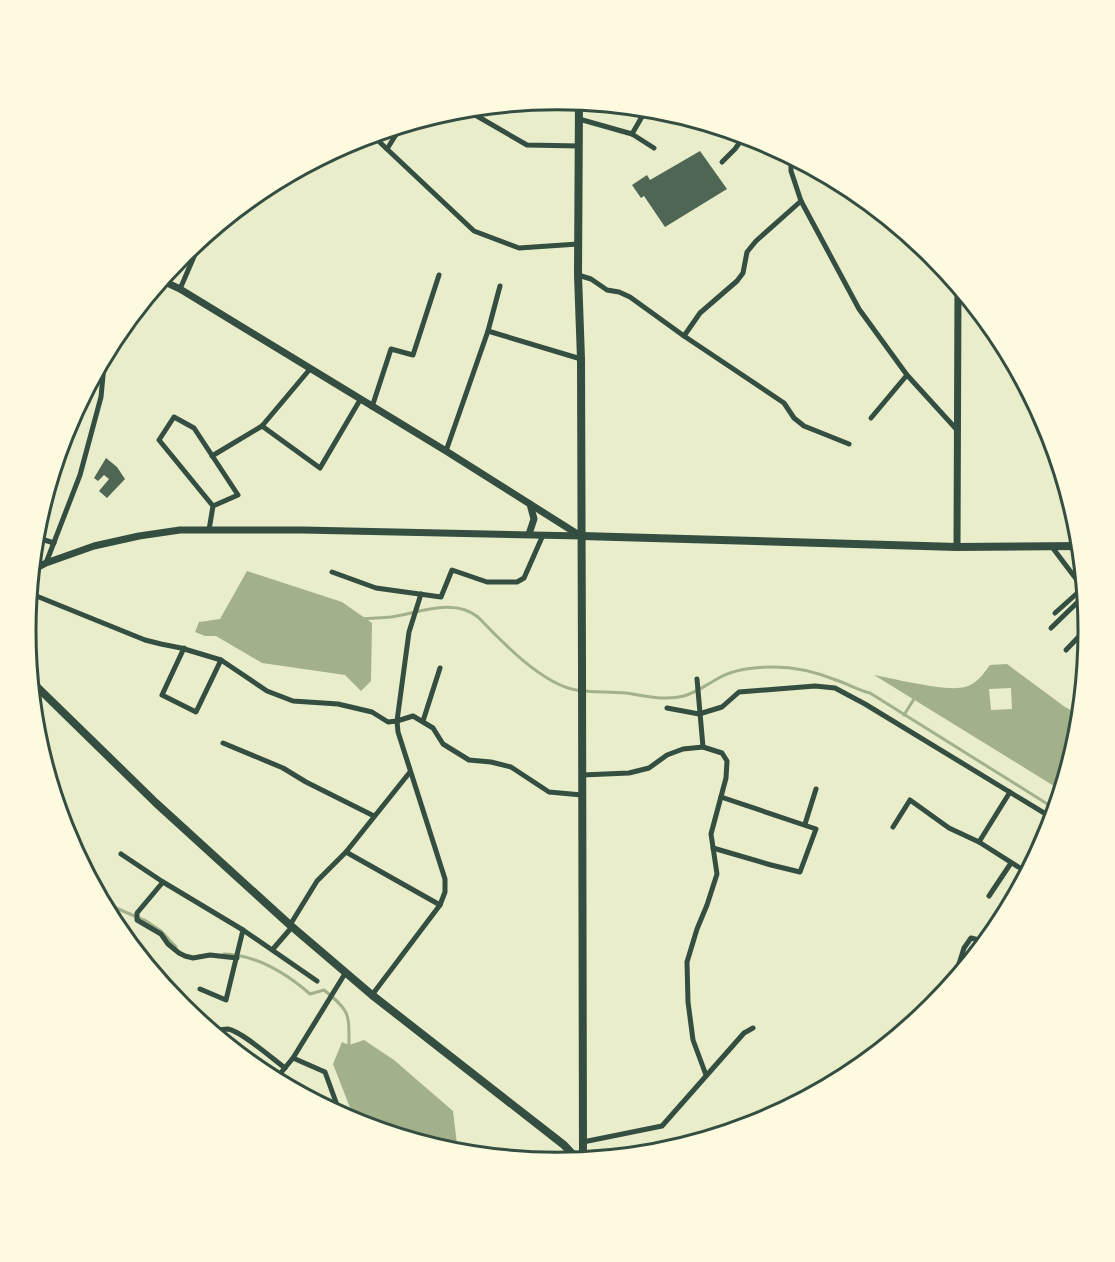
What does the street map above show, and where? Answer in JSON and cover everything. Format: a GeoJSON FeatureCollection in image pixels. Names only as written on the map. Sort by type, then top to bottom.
{"type":"FeatureCollection","features":[{"type":"Feature","properties":{"kind":"highway"},"geometry":{"type":"LineString","coordinates":[[579,111],[582,1151]]}},
{"type":"Feature","properties":{"kind":"main road"},"geometry":{"type":"LineString","coordinates":[[582,536],[957,547],[1072,546]]}},
{"type":"Feature","properties":{"kind":"main road"},"geometry":{"type":"LineString","coordinates":[[39,689],[156,803],[291,926],[372,995],[571,1152]]}},
{"type":"Feature","properties":{"kind":"street"},"geometry":{"type":"LineString","coordinates":[[477,116],[527,145],[579,146]]}},
{"type":"Feature","properties":{"kind":"street"},"geometry":{"type":"LineString","coordinates":[[632,134],[642,117]]}},
{"type":"Feature","properties":{"kind":"street"},"geometry":{"type":"LineString","coordinates":[[579,119],[632,134],[654,148]]}},
{"type":"Feature","properties":{"kind":"street"},"geometry":{"type":"LineString","coordinates":[[387,149],[396,135]]}},
{"type":"Feature","properties":{"kind":"street"},"geometry":{"type":"LineString","coordinates":[[379,141],[474,231],[519,248],[578,244]]}},
{"type":"Feature","properties":{"kind":"street"},"geometry":{"type":"LineString","coordinates":[[722,162],[740,142]]}},
{"type":"Feature","properties":{"kind":"street"},"geometry":{"type":"LineString","coordinates":[[791,165],[801,201],[858,309],[907,375],[958,431]]}},
{"type":"Feature","properties":{"kind":"street"},"geometry":{"type":"LineString","coordinates":[[684,336],[700,313],[743,273],[747,252],[756,241],[801,201]]}},
{"type":"Feature","properties":{"kind":"street"},"geometry":{"type":"LineString","coordinates":[[180,289],[193,258]]}},
{"type":"Feature","properties":{"kind":"street"},"geometry":{"type":"LineString","coordinates":[[372,407],[391,349],[413,355],[439,275]]}},
{"type":"Feature","properties":{"kind":"street"},"geometry":{"type":"LineString","coordinates":[[578,275],[591,279],[607,290],[619,291],[630,297],[784,403],[794,418],[804,426],[849,444]]}},
{"type":"Feature","properties":{"kind":"street"},"geometry":{"type":"LineString","coordinates":[[168,283],[582,536]]}},
{"type":"Feature","properties":{"kind":"street"},"geometry":{"type":"LineString","coordinates":[[446,451],[488,331],[500,286]]}},
{"type":"Feature","properties":{"kind":"street"},"geometry":{"type":"LineString","coordinates":[[957,547],[958,297]]}},
{"type":"Feature","properties":{"kind":"street"},"geometry":{"type":"LineString","coordinates":[[488,331],[580,359]]}},
{"type":"Feature","properties":{"kind":"street"},"geometry":{"type":"LineString","coordinates":[[212,456],[262,426],[310,369]]}},
{"type":"Feature","properties":{"kind":"street"},"geometry":{"type":"LineString","coordinates":[[871,418],[907,375]]}},
{"type":"Feature","properties":{"kind":"street"},"geometry":{"type":"LineString","coordinates":[[46,563],[80,475],[101,398],[103,376]]}},
{"type":"Feature","properties":{"kind":"street"},"geometry":{"type":"LineString","coordinates":[[262,426],[320,468],[360,400]]}},
{"type":"Feature","properties":{"kind":"street"},"geometry":{"type":"LineString","coordinates":[[174,417],[194,428],[238,495],[213,506],[159,440],[174,417]]}},
{"type":"Feature","properties":{"kind":"street"},"geometry":{"type":"LineString","coordinates":[[529,534],[534,519],[530,504]]}},
{"type":"Feature","properties":{"kind":"street"},"geometry":{"type":"LineString","coordinates":[[208,530],[213,506]]}},
{"type":"Feature","properties":{"kind":"street"},"geometry":{"type":"LineString","coordinates":[[40,567],[94,546],[180,530],[582,536]]}},
{"type":"Feature","properties":{"kind":"street"},"geometry":{"type":"LineString","coordinates":[[332,572],[376,588],[441,597],[452,570],[487,582],[517,582],[524,578],[543,535]]}},
{"type":"Feature","properties":{"kind":"street"},"geometry":{"type":"LineString","coordinates":[[44,540],[54,543]]}},
{"type":"Feature","properties":{"kind":"street"},"geometry":{"type":"LineString","coordinates":[[1052,547],[1076,580]]}},
{"type":"Feature","properties":{"kind":"street"},"geometry":{"type":"LineString","coordinates":[[372,995],[440,905],[445,892],[445,879],[410,772],[397,722],[409,632],[421,594]]}},
{"type":"Feature","properties":{"kind":"street"},"geometry":{"type":"LineString","coordinates":[[37,596],[146,640],[184,648],[221,660],[267,691],[293,701],[338,704],[372,712],[388,722],[397,722],[413,716],[433,728],[443,744],[470,760],[511,767],[549,792],[582,795]]}},
{"type":"Feature","properties":{"kind":"street"},"geometry":{"type":"LineString","coordinates":[[1055,613],[1078,596]]}},
{"type":"Feature","properties":{"kind":"street"},"geometry":{"type":"LineString","coordinates":[[1051,628],[1078,599]]}},
{"type":"Feature","properties":{"kind":"street"},"geometry":{"type":"LineString","coordinates":[[1066,650],[1079,637]]}},
{"type":"Feature","properties":{"kind":"street"},"geometry":{"type":"LineString","coordinates":[[184,648],[162,695],[196,712],[221,660]]}},
{"type":"Feature","properties":{"kind":"street"},"geometry":{"type":"LineString","coordinates":[[423,721],[440,668]]}},
{"type":"Feature","properties":{"kind":"street"},"geometry":{"type":"LineString","coordinates":[[697,679],[703,747]]}},
{"type":"Feature","properties":{"kind":"street"},"geometry":{"type":"LineString","coordinates":[[667,708],[699,714],[722,707],[739,692],[815,686],[835,688],[1045,814]]}},
{"type":"Feature","properties":{"kind":"street"},"geometry":{"type":"LineString","coordinates":[[223,744],[283,768],[374,816]]}},
{"type":"Feature","properties":{"kind":"street"},"geometry":{"type":"LineString","coordinates":[[582,775],[629,773],[649,768],[667,755],[683,749],[703,747],[722,753],[727,761],[726,778],[711,834],[717,874],[687,962],[688,1002],[693,1040],[706,1076]]}},
{"type":"Feature","properties":{"kind":"street"},"geometry":{"type":"LineString","coordinates":[[273,950],[291,926],[317,881],[346,852],[410,772]]}},
{"type":"Feature","properties":{"kind":"street"},"geometry":{"type":"LineString","coordinates":[[805,824],[816,789]]}},
{"type":"Feature","properties":{"kind":"street"},"geometry":{"type":"LineString","coordinates":[[979,843],[1010,792]]}},
{"type":"Feature","properties":{"kind":"street"},"geometry":{"type":"LineString","coordinates":[[713,848],[771,866],[800,872],[816,829],[721,797]]}},
{"type":"Feature","properties":{"kind":"street"},"geometry":{"type":"LineString","coordinates":[[893,827],[910,800],[949,828],[1021,869]]}},
{"type":"Feature","properties":{"kind":"street"},"geometry":{"type":"LineString","coordinates":[[346,852],[440,905]]}},
{"type":"Feature","properties":{"kind":"street"},"geometry":{"type":"LineString","coordinates":[[121,854],[243,930],[317,981]]}},
{"type":"Feature","properties":{"kind":"street"},"geometry":{"type":"LineString","coordinates":[[989,896],[1011,863]]}},
{"type":"Feature","properties":{"kind":"street"},"geometry":{"type":"LineString","coordinates":[[163,882],[137,913],[137,920],[161,934],[179,954],[194,958],[210,955],[237,958]]}},
{"type":"Feature","properties":{"kind":"street"},"geometry":{"type":"LineString","coordinates":[[200,989],[226,1000],[243,930]]}},
{"type":"Feature","properties":{"kind":"street"},"geometry":{"type":"LineString","coordinates":[[959,963],[964,948],[971,938],[977,940]]}},
{"type":"Feature","properties":{"kind":"street"},"geometry":{"type":"LineString","coordinates":[[281,1073],[293,1058],[346,972]]}},
{"type":"Feature","properties":{"kind":"street"},"geometry":{"type":"LineString","coordinates":[[583,1142],[662,1126],[744,1032],[753,1028]]}},
{"type":"Feature","properties":{"kind":"street"},"geometry":{"type":"LineString","coordinates":[[222,1030],[228,1029],[240,1034],[285,1068]]}},
{"type":"Feature","properties":{"kind":"street"},"geometry":{"type":"LineString","coordinates":[[293,1058],[325,1072],[336,1103]]}},
{"type":"Feature","properties":{"kind":"shaded area"},"geometry":{"type":"Polygon","coordinates":[[[247,571],[342,602],[372,623],[371,681],[361,691],[345,675],[262,663],[216,636],[205,636],[195,632],[199,622],[220,619],[247,571]]]}},
{"type":"Feature","properties":{"kind":"shaded area"},"geometry":{"type":"Polygon","coordinates":[[[1007,664],[1073,711],[1055,787],[874,675],[946,688],[965,687],[973,684],[990,665],[1007,664]],[[1011,688],[989,689],[991,710],[1012,709],[1011,688]]]}},
{"type":"Feature","properties":{"kind":"shaded area"},"geometry":{"type":"Polygon","coordinates":[[[364,1040],[394,1060],[453,1111],[457,1142],[390,1125],[351,1110],[333,1064],[342,1042],[349,1045],[364,1040]]]}},
{"type":"Feature","properties":{"kind":"building"},"geometry":{"type":"Polygon","coordinates":[[[700,151],[727,189],[665,227],[644,196],[641,198],[632,185],[647,175],[650,180],[700,151]]]}},
{"type":"Feature","properties":{"kind":"building"},"geometry":{"type":"Polygon","coordinates":[[[106,458],[117,467],[125,479],[107,498],[99,491],[109,479],[104,475],[98,481],[94,478],[106,458]]]}},
{"type":"Feature","properties":{"kind":"waterway"},"geometry":{"type":"LineString","coordinates":[[362,619],[391,617],[447,607],[468,611],[478,617],[536,671],[563,686],[582,691],[620,692],[670,698],[689,694],[723,676],[745,669],[782,667],[813,672],[870,693],[1049,805]]}},
{"type":"Feature","properties":{"kind":"waterway"},"geometry":{"type":"LineString","coordinates":[[904,715],[914,699]]}},
{"type":"Feature","properties":{"kind":"waterway"},"geometry":{"type":"LineString","coordinates":[[116,908],[146,921],[161,931],[176,947]]}},
{"type":"Feature","properties":{"kind":"waterway"},"geometry":{"type":"LineString","coordinates":[[224,954],[248,958],[270,967],[291,979],[310,994],[324,990],[339,1003],[346,1013],[349,1045]]}}]}
